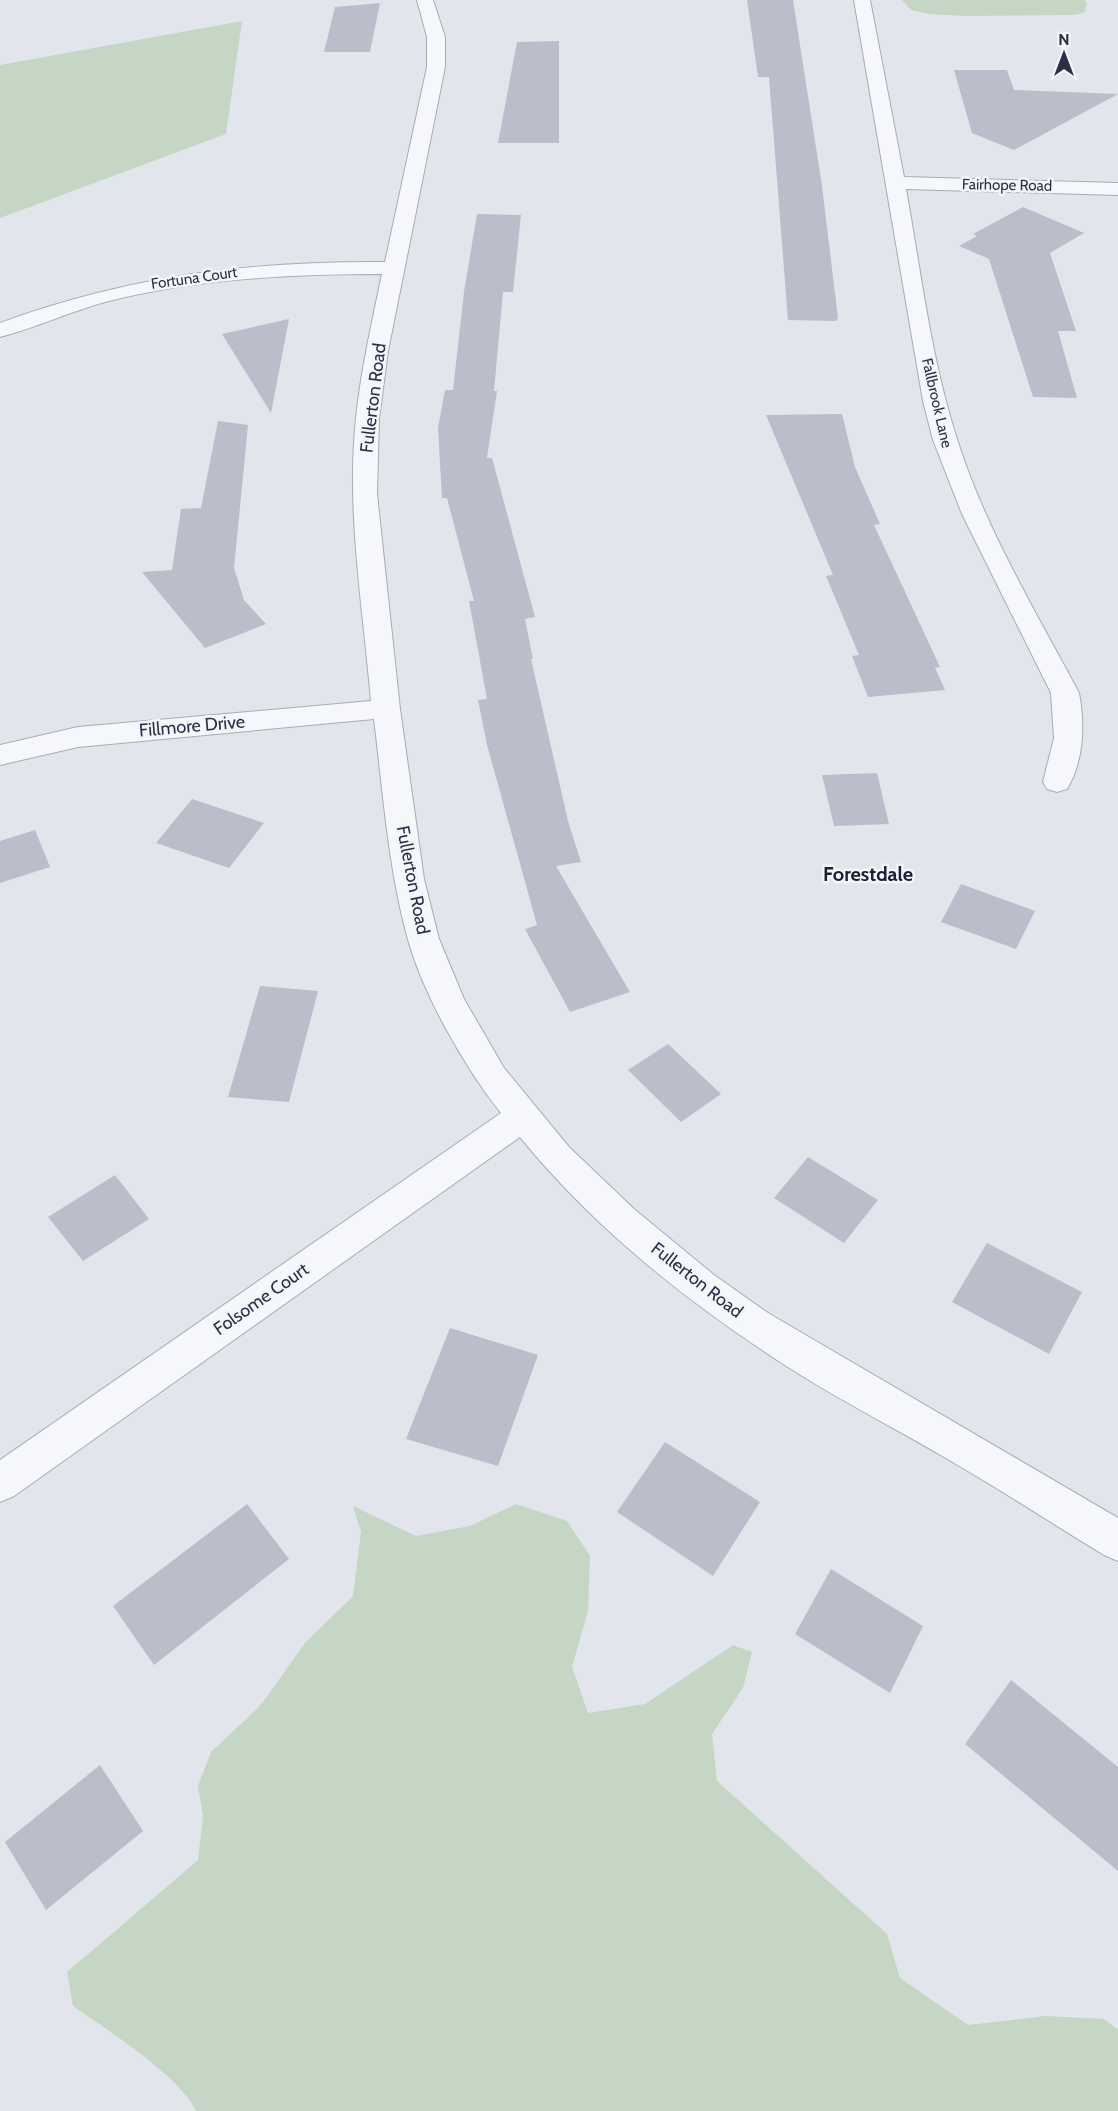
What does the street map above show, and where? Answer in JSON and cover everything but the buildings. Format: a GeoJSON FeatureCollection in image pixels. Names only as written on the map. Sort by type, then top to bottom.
{"type":"FeatureCollection","features":[{"type":"Feature","properties":{"kind":"street","name":"Fullerton Road"},"geometry":{"type":"LineString","coordinates":[[425,0],[436,38],[436,67],[377,351],[367,419],[365,494],[386,709],[409,879],[423,939],[449,1002],[492,1078],[557,1158],[621,1220],[701,1286],[815,1364],[984,1459],[1118,1541]]}},
{"type":"Feature","properties":{"kind":"street","name":"Fallbrook Lane"},"geometry":{"type":"LineString","coordinates":[[861,0],[934,401],[944,441],[967,504],[1065,693],[1071,716],[1069,740],[1058,782]]}},
{"type":"Feature","properties":{"kind":"street","name":"Fairhope Road"},"geometry":{"type":"LineString","coordinates":[[895,183],[1118,189]]}},
{"type":"Feature","properties":{"kind":"street","name":"Fortuna Court"},"geometry":{"type":"LineString","coordinates":[[0,330],[105,294],[191,277],[280,268],[395,268]]}},
{"type":"Feature","properties":{"kind":"street","name":"Fillmore Drive"},"geometry":{"type":"LineString","coordinates":[[0,755],[78,737],[386,709]]}},
{"type":"Feature","properties":{"kind":"street","name":"Folsome Court"},"geometry":{"type":"LineString","coordinates":[[0,1483],[522,1116]]}},
{"type":"Feature","properties":{"kind":"green space"},"geometry":{"type":"Polygon","coordinates":[[[902,0],[1084,0],[1087,3],[1085,12],[1075,15],[963,16],[929,14],[911,10],[902,0]]]}},
{"type":"Feature","properties":{"kind":"green space"},"geometry":{"type":"Polygon","coordinates":[[[242,21],[226,134],[0,218],[0,65],[242,21]]]}},
{"type":"Feature","properties":{"kind":"green space"},"geometry":{"type":"Polygon","coordinates":[[[516,1504],[567,1521],[590,1556],[588,1611],[572,1667],[588,1713],[645,1704],[733,1645],[752,1652],[743,1688],[712,1734],[717,1781],[887,1934],[900,1978],[968,2025],[1045,2016],[1104,2019],[1118,2030],[1118,2111],[196,2111],[174,2082],[158,2068],[73,2006],[67,1972],[198,1860],[203,1816],[198,1786],[211,1752],[260,1706],[305,1643],[353,1596],[361,1532],[353,1506],[416,1536],[470,1526],[516,1504]]]}},
{"type":"Feature","properties":{"kind":"district","name":"Forestdale"},"geometry":{"type":"Point","coordinates":[868,874]}}]}
